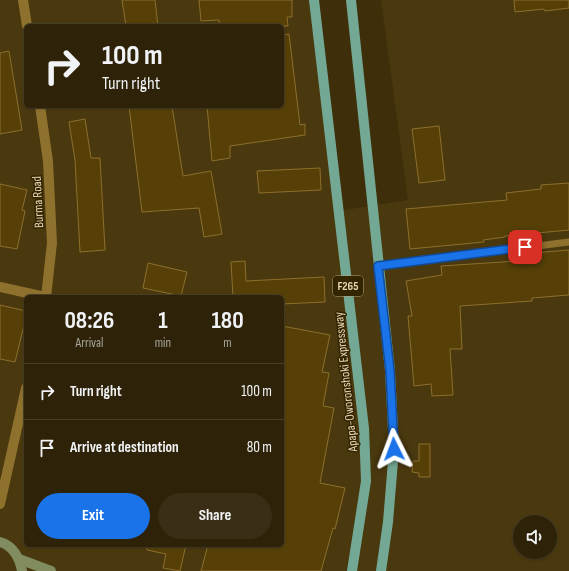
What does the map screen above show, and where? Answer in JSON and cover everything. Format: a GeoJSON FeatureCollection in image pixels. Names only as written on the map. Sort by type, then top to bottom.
{"type":"FeatureCollection","features":[{"type":"Feature","properties":{"kind":"main road","name":"Apapa-Oworonshoki Expressway"},"geometry":{"type":"LineString","coordinates":[[314,0],[364,428],[366,481],[352,571]]}},
{"type":"Feature","properties":{"kind":"main road","name":"F265"},"geometry":{"type":"LineString","coordinates":[[351,0],[390,371],[394,449],[388,522],[381,571]]}},
{"type":"Feature","properties":{"kind":"main road"},"geometry":{"type":"LineString","coordinates":[[0,542],[13,550],[19,559],[22,571]]}},
{"type":"Feature","properties":{"kind":"main road"},"geometry":{"type":"LineString","coordinates":[[19,559],[51,571]]}},
{"type":"Feature","properties":{"kind":"street"},"geometry":{"type":"LineString","coordinates":[[23,0],[27,24]]}},
{"type":"Feature","properties":{"kind":"street","name":"Burma Road"},"geometry":{"type":"LineString","coordinates":[[40,108],[48,161],[52,243],[46,295]]}},
{"type":"Feature","properties":{"kind":"street"},"geometry":{"type":"LineString","coordinates":[[0,287],[37,295]]}},
{"type":"Feature","properties":{"kind":"street"},"geometry":{"type":"LineString","coordinates":[[0,504],[24,397]]}},
{"type":"Feature","properties":{"kind":"lane"},"geometry":{"type":"LineString","coordinates":[[378,266],[569,242]]}},
{"type":"Feature","properties":{"kind":"shaded area"},"geometry":{"type":"Polygon","coordinates":[[[0,0],[313,0],[338,211],[408,200],[381,0],[569,0],[569,571],[0,571],[0,0]]]}},
{"type":"Feature","properties":{"kind":"building"},"geometry":{"type":"Polygon","coordinates":[[[122,0],[155,0],[158,24],[126,24],[122,0]]]}},
{"type":"Feature","properties":{"kind":"building"},"geometry":{"type":"Polygon","coordinates":[[[199,0],[292,0],[292,17],[287,17],[288,26],[284,26],[284,24],[219,24],[219,20],[201,21],[199,0]]]}},
{"type":"Feature","properties":{"kind":"building"},"geometry":{"type":"Polygon","coordinates":[[[514,0],[569,0],[569,8],[545,11],[544,9],[515,12],[514,0]]]}},
{"type":"Feature","properties":{"kind":"building"},"geometry":{"type":"Polygon","coordinates":[[[289,34],[300,125],[305,124],[305,135],[230,146],[230,158],[212,161],[207,108],[284,108],[284,35],[289,34]]]}},
{"type":"Feature","properties":{"kind":"building"},"geometry":{"type":"Polygon","coordinates":[[[9,51],[22,130],[0,134],[0,53],[9,51]]]}},
{"type":"Feature","properties":{"kind":"building"},"geometry":{"type":"Polygon","coordinates":[[[129,108],[172,108],[183,176],[211,171],[222,234],[204,237],[199,208],[142,212],[129,108]]]}},
{"type":"Feature","properties":{"kind":"building"},"geometry":{"type":"Polygon","coordinates":[[[85,119],[91,158],[100,158],[105,250],[80,252],[75,160],[69,122],[85,119]]]}},
{"type":"Feature","properties":{"kind":"building"},"geometry":{"type":"Polygon","coordinates":[[[439,126],[445,180],[419,183],[412,129],[439,126]]]}},
{"type":"Feature","properties":{"kind":"building"},"geometry":{"type":"Polygon","coordinates":[[[320,168],[321,190],[259,193],[257,171],[320,168]]]}},
{"type":"Feature","properties":{"kind":"building"},"geometry":{"type":"Polygon","coordinates":[[[569,183],[569,230],[505,236],[483,240],[484,242],[410,249],[406,209],[507,200],[506,193],[541,189],[541,185],[569,183]]]}},
{"type":"Feature","properties":{"kind":"building"},"geometry":{"type":"Polygon","coordinates":[[[0,184],[27,190],[22,210],[25,211],[17,249],[0,246],[0,184]]]}},
{"type":"Feature","properties":{"kind":"building"},"geometry":{"type":"Polygon","coordinates":[[[569,250],[569,295],[532,298],[532,301],[460,306],[462,349],[450,349],[453,395],[432,396],[431,384],[414,386],[408,316],[412,316],[406,281],[442,275],[441,266],[533,260],[532,253],[569,250]]]}},
{"type":"Feature","properties":{"kind":"building"},"geometry":{"type":"Polygon","coordinates":[[[245,261],[246,281],[324,277],[325,302],[284,304],[284,295],[233,295],[231,262],[245,261]]]}},
{"type":"Feature","properties":{"kind":"building"},"geometry":{"type":"Polygon","coordinates":[[[148,263],[187,272],[181,295],[143,288],[148,263]]]}},
{"type":"Feature","properties":{"kind":"building"},"geometry":{"type":"Polygon","coordinates":[[[0,305],[24,311],[24,325],[15,362],[0,359],[0,305]]]}},
{"type":"Feature","properties":{"kind":"building"},"geometry":{"type":"Polygon","coordinates":[[[284,326],[330,335],[322,372],[329,373],[323,406],[334,408],[320,483],[345,488],[335,529],[333,528],[321,571],[201,571],[207,547],[284,547],[284,326]]]}},
{"type":"Feature","properties":{"kind":"building"},"geometry":{"type":"Polygon","coordinates":[[[419,444],[430,444],[430,477],[419,477],[419,473],[412,472],[413,461],[419,461],[419,444]]]}},
{"type":"Feature","properties":{"kind":"building"},"geometry":{"type":"Polygon","coordinates":[[[147,547],[186,547],[180,571],[163,568],[166,554],[147,550],[147,547]]]}},
{"type":"Feature","properties":{"kind":"route"},"geometry":{"type":"LineString","coordinates":[[394,449],[390,371],[378,266],[525,247]]}}]}
